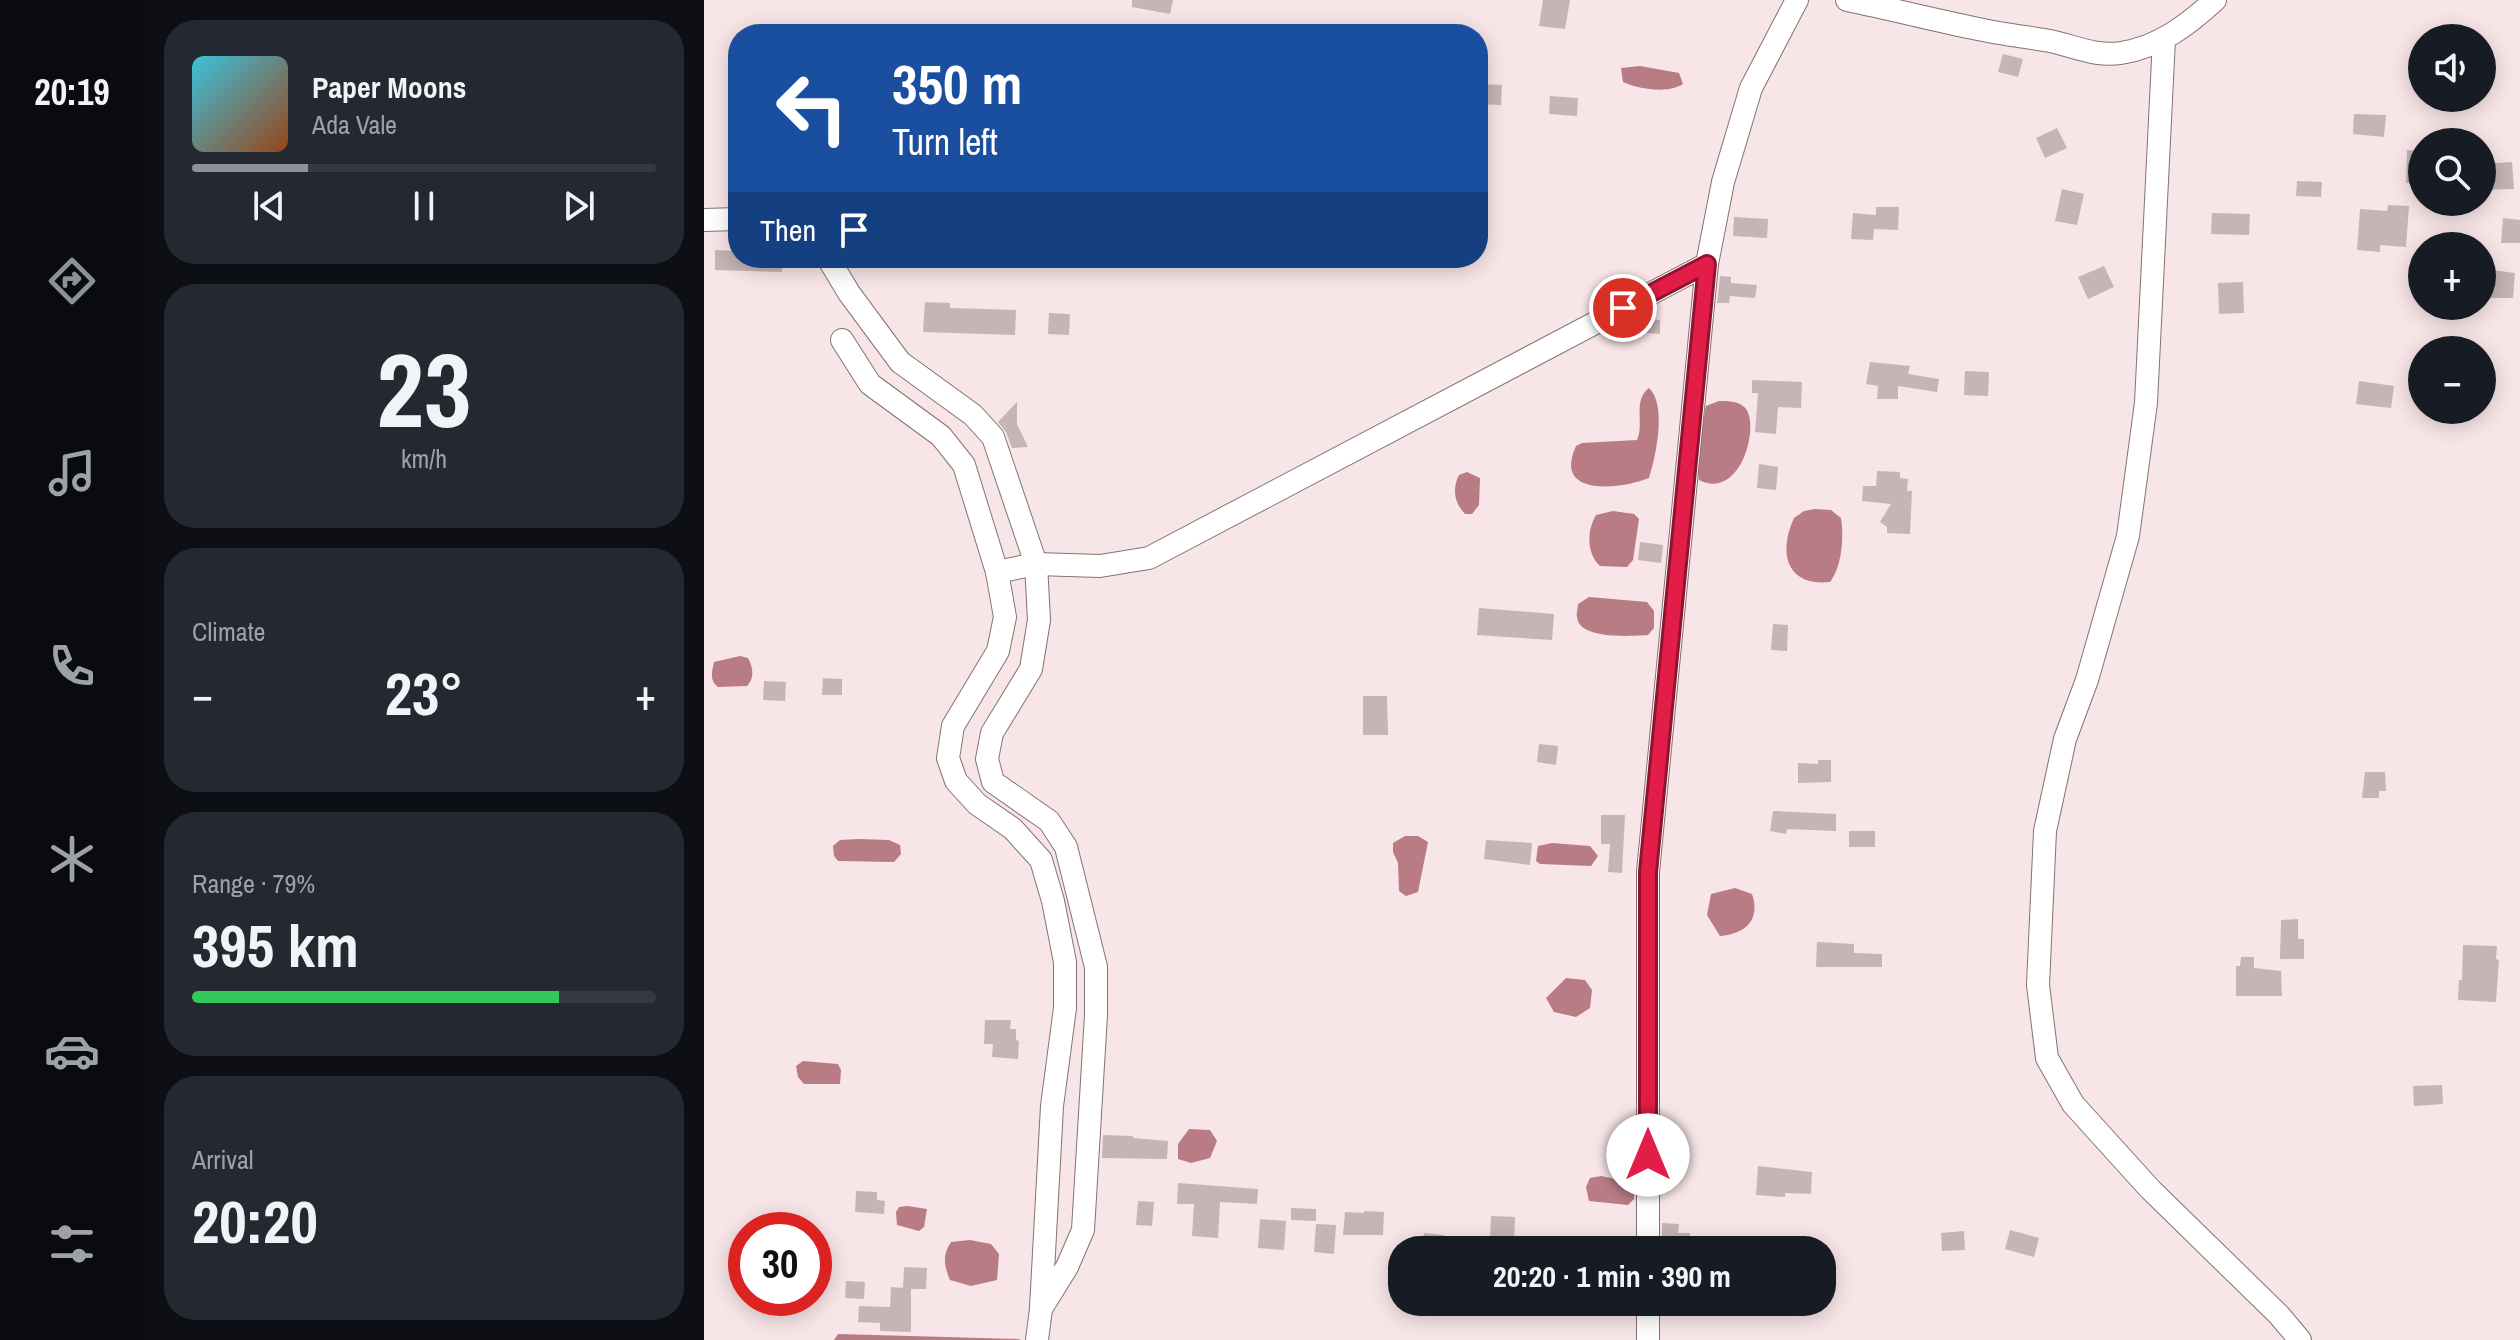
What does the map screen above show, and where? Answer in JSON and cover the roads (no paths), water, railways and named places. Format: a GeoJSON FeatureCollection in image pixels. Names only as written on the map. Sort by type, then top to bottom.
{"type":"FeatureCollection","features":[{"type":"Feature","properties":{"kind":"street"},"geometry":{"type":"LineString","coordinates":[[1648,1236],[1648,872],[1707,264],[1723,182],[1751,88],[1797,0]]}},
{"type":"Feature","properties":{"kind":"street"},"geometry":{"type":"LineString","coordinates":[[1847,0],[2092,53],[2117,54],[2141,49],[2164,39],[2215,0]]}},
{"type":"Feature","properties":{"kind":"street"},"geometry":{"type":"LineString","coordinates":[[2164,39],[2146,403],[2128,536],[2087,680],[2065,739],[2045,831],[2038,985],[2047,1058],[2073,1104],[2150,1189],[2279,1315],[2300,1340]]}},
{"type":"Feature","properties":{"kind":"street"},"geometry":{"type":"LineString","coordinates":[[704,220],[728,219]]}},
{"type":"Feature","properties":{"kind":"street"},"geometry":{"type":"LineString","coordinates":[[997,572],[1036,564],[1100,566],[1149,558],[1707,264]]}},
{"type":"Feature","properties":{"kind":"street"},"geometry":{"type":"LineString","coordinates":[[834,268],[900,362],[973,415],[993,437],[1036,564],[1039,620],[1031,669],[992,733],[987,759],[993,782],[1049,821],[1066,847],[1096,967],[1083,1230],[1067,1267],[1041,1309]]}},
{"type":"Feature","properties":{"kind":"street"},"geometry":{"type":"LineString","coordinates":[[842,340],[870,384],[941,436],[964,465],[997,572],[1005,617],[998,651],[953,726],[948,758],[956,781],[977,804],[1013,829],[1041,860],[1065,962],[1065,1008],[1052,1106],[1037,1340]]}},
{"type":"Feature","properties":{"kind":"street"},"geometry":{"type":"LineString","coordinates":[[1648,1316],[1648,1340]]}}]}
